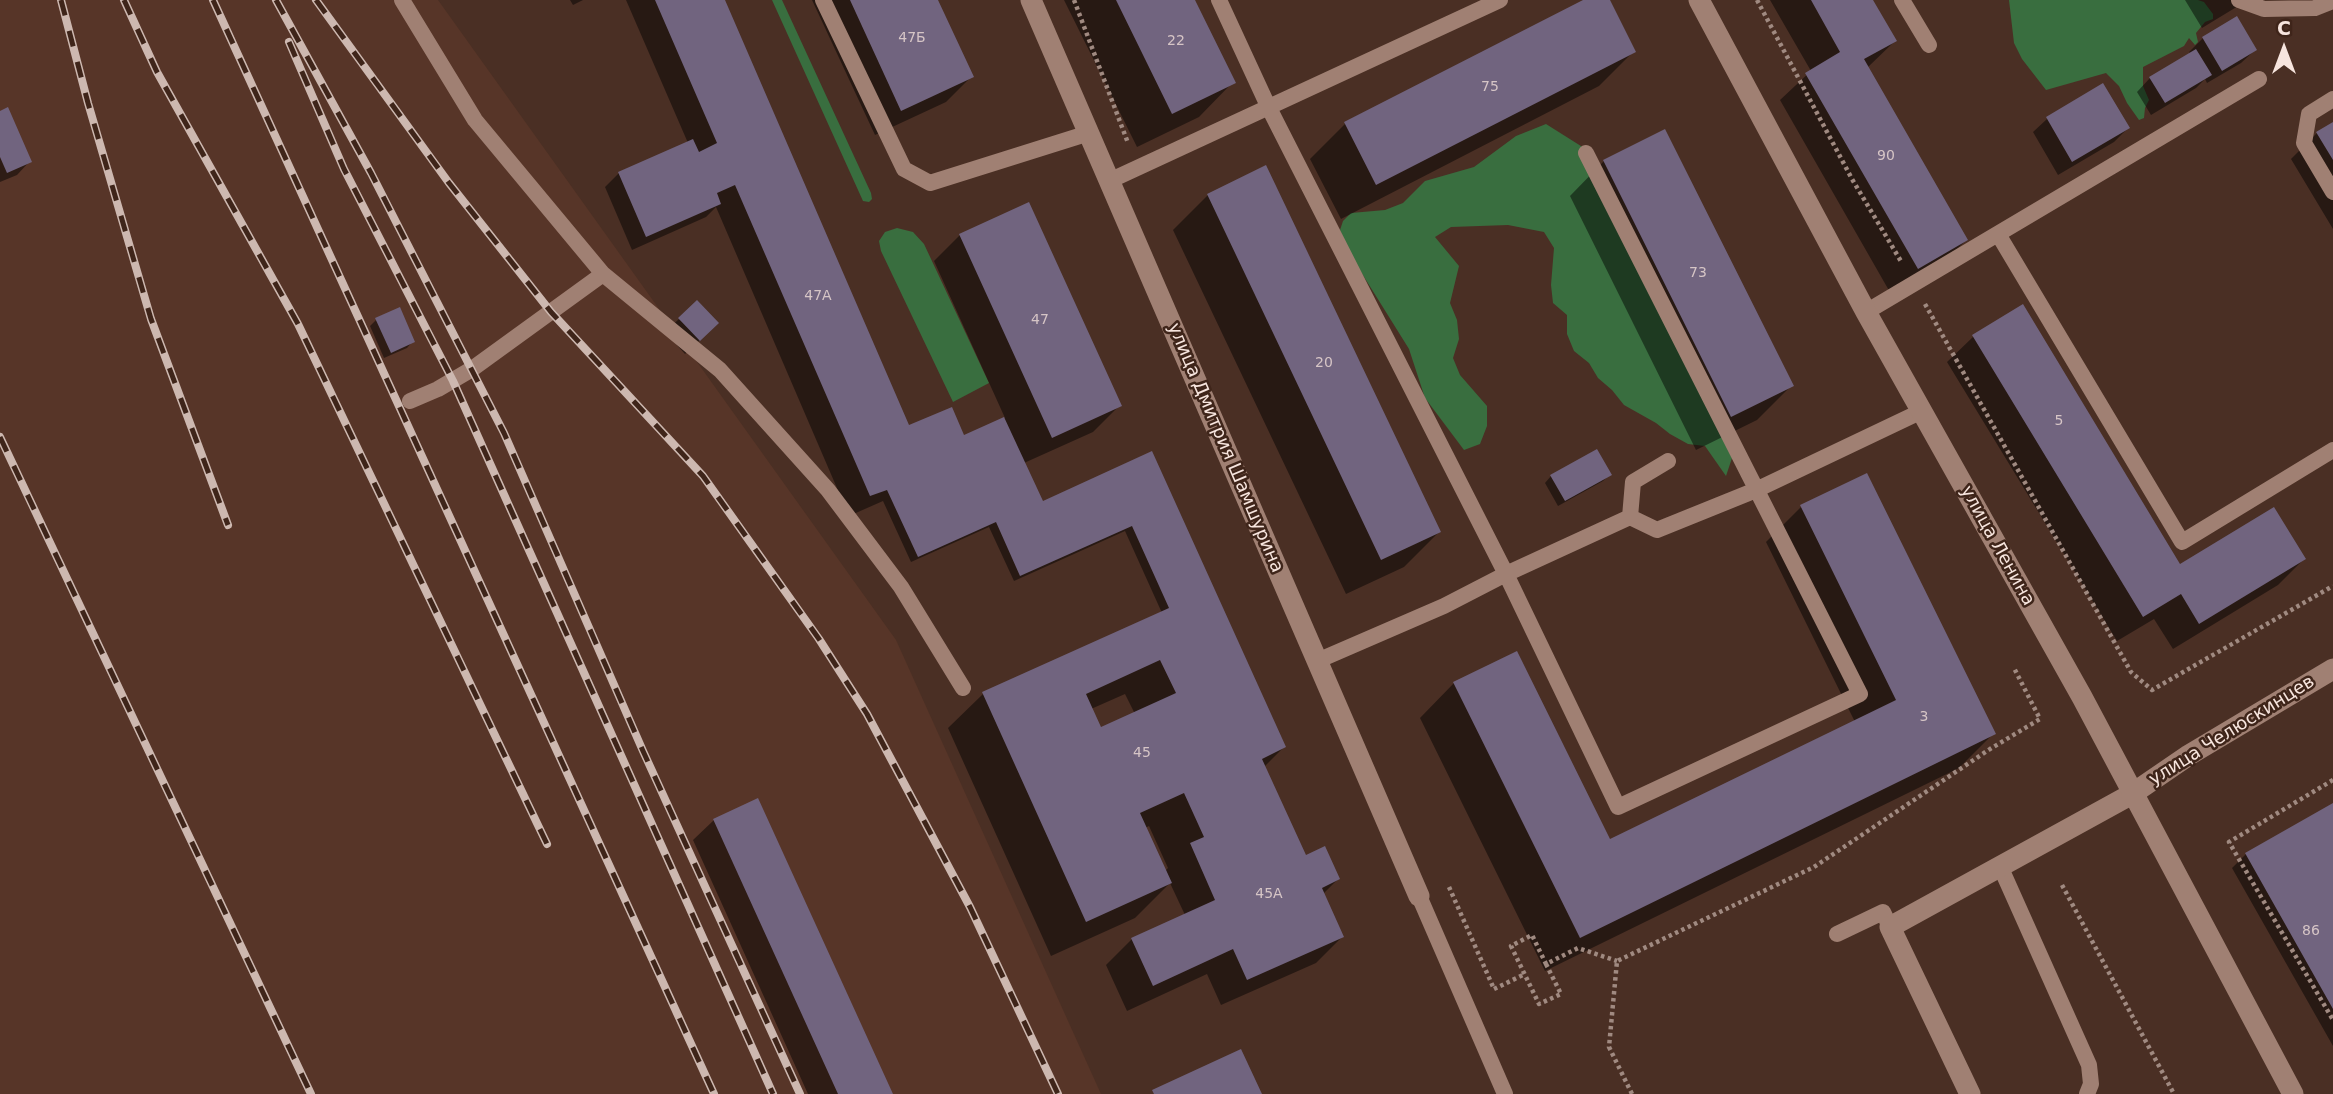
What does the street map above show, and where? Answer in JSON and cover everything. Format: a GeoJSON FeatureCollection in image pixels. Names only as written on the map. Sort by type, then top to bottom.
{"type":"FeatureCollection","features":[{"type":"Feature","properties":{"kind":"street","name":"улица Дмитрия Шамшурина"},"geometry":{"type":"LineString","coordinates":[[1031,0],[1419,896]]}},
{"type":"Feature","properties":{"kind":"street","name":"улица Ленина"},"geometry":{"type":"LineString","coordinates":[[1699,0],[1866,312],[2082,697],[2293,1094]]}},
{"type":"Feature","properties":{"kind":"street","name":"улица Челюскинцев"},"geometry":{"type":"LineString","coordinates":[[1891,927],[2132,794],[2189,755],[2333,668]]}},
{"type":"Feature","properties":{"kind":"street"},"geometry":{"type":"LineString","coordinates":[[1891,927],[1969,1094]]}},
{"type":"Feature","properties":{"kind":"lane"},"geometry":{"type":"LineString","coordinates":[[402,0],[475,120],[603,274],[720,370],[828,490],[901,587],[963,688]]}},
{"type":"Feature","properties":{"kind":"lane"},"geometry":{"type":"LineString","coordinates":[[823,0],[904,169],[930,183],[1089,133]]}},
{"type":"Feature","properties":{"kind":"lane"},"geometry":{"type":"LineString","coordinates":[[1219,0],[1268,106],[1506,574],[1618,807],[1860,694],[1586,153]]}},
{"type":"Feature","properties":{"kind":"lane"},"geometry":{"type":"LineString","coordinates":[[1109,181],[1500,0]]}},
{"type":"Feature","properties":{"kind":"lane"},"geometry":{"type":"LineString","coordinates":[[1902,0],[1929,45]]}},
{"type":"Feature","properties":{"kind":"lane"},"geometry":{"type":"LineString","coordinates":[[2239,0],[2264,9],[2315,8],[2333,1]]}},
{"type":"Feature","properties":{"kind":"lane"},"geometry":{"type":"LineString","coordinates":[[1866,312],[2259,79]]}},
{"type":"Feature","properties":{"kind":"lane"},"geometry":{"type":"LineString","coordinates":[[2333,99],[2309,114],[2304,143],[2333,192]]}},
{"type":"Feature","properties":{"kind":"lane"},"geometry":{"type":"LineString","coordinates":[[1998,234],[2182,542],[2333,450]]}},
{"type":"Feature","properties":{"kind":"lane"},"geometry":{"type":"LineString","coordinates":[[410,401],[438,389],[472,369],[603,274]]}},
{"type":"Feature","properties":{"kind":"lane"},"geometry":{"type":"LineString","coordinates":[[1630,517],[1657,530],[1756,490],[1922,411]]}},
{"type":"Feature","properties":{"kind":"lane"},"geometry":{"type":"LineString","coordinates":[[1630,517],[1633,482],[1668,461]]}},
{"type":"Feature","properties":{"kind":"lane"},"geometry":{"type":"LineString","coordinates":[[1317,661],[1444,606],[1506,574],[1630,517]]}},
{"type":"Feature","properties":{"kind":"lane"},"geometry":{"type":"LineString","coordinates":[[2000,866],[2089,1065],[2091,1084],[2087,1094]]}},
{"type":"Feature","properties":{"kind":"lane"},"geometry":{"type":"LineString","coordinates":[[1419,896],[1505,1094]]}},
{"type":"Feature","properties":{"kind":"lane"},"geometry":{"type":"LineString","coordinates":[[1837,934],[1883,912],[1891,927]]}},
{"type":"Feature","properties":{"kind":"path"},"geometry":{"type":"LineString","coordinates":[[1758,0],[1852,179],[1914,284],[2130,672],[2152,690],[2333,586]]}},
{"type":"Feature","properties":{"kind":"path"},"geometry":{"type":"LineString","coordinates":[[1546,964],[1578,948],[1617,961],[1814,867],[2040,719],[2014,668]]}},
{"type":"Feature","properties":{"kind":"path"},"geometry":{"type":"LineString","coordinates":[[2333,780],[2228,842],[2333,1020]]}},
{"type":"Feature","properties":{"kind":"path"},"geometry":{"type":"LineString","coordinates":[[2062,885],[2175,1094]]}},
{"type":"Feature","properties":{"kind":"path"},"geometry":{"type":"LineString","coordinates":[[1532,935],[1546,964],[1561,994],[1539,1004],[1511,946],[1532,935]]}},
{"type":"Feature","properties":{"kind":"path"},"geometry":{"type":"LineString","coordinates":[[1617,961],[1609,1047],[1632,1094]]}},
{"type":"Feature","properties":{"kind":"path"},"geometry":{"type":"LineString","coordinates":[[1485,993],[1525,974]]}},
{"type":"Feature","properties":{"kind":"shaded area"},"geometry":{"type":"Polygon","coordinates":[[[0,0],[438,0],[896,640],[1101,1094],[0,1094],[0,0]]]}},
{"type":"Feature","properties":{"kind":"green space"},"geometry":{"type":"Polygon","coordinates":[[[772,0],[782,0],[871,193],[872,199],[869,202],[863,201],[772,0]]]}},
{"type":"Feature","properties":{"kind":"green space"},"geometry":{"type":"Polygon","coordinates":[[[2009,0],[2198,0],[2204,2],[2213,14],[2213,19],[2205,22],[2196,33],[2198,42],[2195,45],[2189,38],[2184,46],[2143,67],[2143,86],[2149,100],[2144,118],[2139,120],[2119,86],[2106,73],[2046,90],[2022,59],[2014,43],[2009,0]]]}},
{"type":"Feature","properties":{"kind":"green space"},"geometry":{"type":"Polygon","coordinates":[[[1546,124],[1592,153],[1732,458],[1726,476],[1705,446],[1688,444],[1624,405],[1598,378],[1589,363],[1574,351],[1567,334],[1567,315],[1553,303],[1551,285],[1554,248],[1544,232],[1508,225],[1451,227],[1435,237],[1459,266],[1450,303],[1457,320],[1459,339],[1453,358],[1460,375],[1487,406],[1487,426],[1480,444],[1464,450],[1425,398],[1409,349],[1351,256],[1340,230],[1343,221],[1351,213],[1385,210],[1403,203],[1425,181],[1474,167],[1516,136],[1546,124]]]}},
{"type":"Feature","properties":{"kind":"green space"},"geometry":{"type":"Polygon","coordinates":[[[897,228],[913,232],[924,244],[989,383],[953,402],[881,251],[879,241],[885,232],[897,228]]]}},
{"type":"Feature","properties":{"kind":"building"},"geometry":{"type":"Polygon","coordinates":[[[655,0],[725,0],[909,425],[952,407],[964,435],[1004,417],[1043,501],[1152,451],[1286,747],[1262,759],[1306,855],[1325,846],[1340,879],[1322,888],[1344,937],[1247,980],[1233,949],[1153,986],[1131,938],[1215,900],[1190,843],[1204,837],[1184,793],[1140,813],[1172,883],[1086,922],[982,692],[1169,608],[1132,526],[1020,576],[996,522],[918,557],[887,490],[870,496],[735,185],[717,193],[721,204],[646,237],[618,172],[693,139],[699,152],[717,143],[655,0]],[[1160,660],[1086,694],[1101,727],[1176,693],[1160,660]]]}},
{"type":"Feature","properties":{"kind":"building"},"geometry":{"type":"Polygon","coordinates":[[[850,0],[938,0],[974,77],[901,111],[850,0]]]}},
{"type":"Feature","properties":{"kind":"building"},"geometry":{"type":"Polygon","coordinates":[[[1116,0],[1195,0],[1236,83],[1172,114],[1116,0]]]}},
{"type":"Feature","properties":{"kind":"building"},"geometry":{"type":"Polygon","coordinates":[[[1583,0],[1610,0],[1636,52],[1376,185],[1344,122],[1583,0]]]}},
{"type":"Feature","properties":{"kind":"building"},"geometry":{"type":"Polygon","coordinates":[[[1811,0],[1873,0],[1897,41],[1864,59],[1968,240],[1918,269],[1805,73],[1840,52],[1811,0]]]}},
{"type":"Feature","properties":{"kind":"building"},"geometry":{"type":"Polygon","coordinates":[[[2237,16],[2257,50],[2222,71],[2202,37],[2237,16]]]}},
{"type":"Feature","properties":{"kind":"building"},"geometry":{"type":"Polygon","coordinates":[[[2196,49],[2212,75],[2165,103],[2149,77],[2196,49]]]}},
{"type":"Feature","properties":{"kind":"building"},"geometry":{"type":"Polygon","coordinates":[[[2103,83],[2130,128],[2072,162],[2046,117],[2103,83]]]}},
{"type":"Feature","properties":{"kind":"building"},"geometry":{"type":"Polygon","coordinates":[[[8,107],[32,162],[7,173],[0,157],[0,111],[8,107]]]}},
{"type":"Feature","properties":{"kind":"building"},"geometry":{"type":"Polygon","coordinates":[[[2333,122],[2333,160],[2316,132],[2333,122]]]}},
{"type":"Feature","properties":{"kind":"building"},"geometry":{"type":"Polygon","coordinates":[[[1665,129],[1794,386],[1731,417],[1603,160],[1665,129]]]}},
{"type":"Feature","properties":{"kind":"building"},"geometry":{"type":"Polygon","coordinates":[[[1266,165],[1441,532],[1381,560],[1207,194],[1266,165]]]}},
{"type":"Feature","properties":{"kind":"building"},"geometry":{"type":"Polygon","coordinates":[[[1029,202],[1122,406],[1052,438],[959,234],[1029,202]]]}},
{"type":"Feature","properties":{"kind":"building"},"geometry":{"type":"Polygon","coordinates":[[[697,300],[719,323],[700,341],[678,318],[697,300]]]}},
{"type":"Feature","properties":{"kind":"building"},"geometry":{"type":"Polygon","coordinates":[[[2023,304],[2180,564],[2274,507],[2306,559],[2199,624],[2181,594],[2143,617],[1972,335],[2023,304]]]}},
{"type":"Feature","properties":{"kind":"building"},"geometry":{"type":"Polygon","coordinates":[[[400,307],[415,342],[391,353],[375,318],[400,307]]]}},
{"type":"Feature","properties":{"kind":"building"},"geometry":{"type":"Polygon","coordinates":[[[1597,449],[1612,475],[1565,501],[1550,475],[1597,449]]]}},
{"type":"Feature","properties":{"kind":"building"},"geometry":{"type":"Polygon","coordinates":[[[1867,473],[1996,734],[1580,938],[1453,682],[1517,651],[1610,839],[1896,700],[1800,505],[1867,473]]]}},
{"type":"Feature","properties":{"kind":"building"},"geometry":{"type":"Polygon","coordinates":[[[758,798],[893,1094],[838,1094],[713,819],[758,798]]]}},
{"type":"Feature","properties":{"kind":"building"},"geometry":{"type":"Polygon","coordinates":[[[2333,803],[2333,1009],[2245,853],[2333,803]]]}},
{"type":"Feature","properties":{"kind":"building"},"geometry":{"type":"Polygon","coordinates":[[[1241,1049],[1262,1094],[1154,1094],[1152,1090],[1241,1049]]]}},
{"type":"Feature","properties":{"kind":"railway"},"geometry":{"type":"LineString","coordinates":[[61,0],[151,319],[228,525]]}},
{"type":"Feature","properties":{"kind":"railway"},"geometry":{"type":"LineString","coordinates":[[124,0],[157,72],[298,324],[547,844]]}},
{"type":"Feature","properties":{"kind":"railway"},"geometry":{"type":"LineString","coordinates":[[213,0],[714,1094]]}},
{"type":"Feature","properties":{"kind":"railway"},"geometry":{"type":"LineString","coordinates":[[276,0],[371,173],[504,433],[643,751],[800,1094]]}},
{"type":"Feature","properties":{"kind":"railway"},"geometry":{"type":"LineString","coordinates":[[316,0],[449,183],[551,312],[703,476],[819,639],[867,714],[970,907],[1058,1094]]}},
{"type":"Feature","properties":{"kind":"railway"},"geometry":{"type":"LineString","coordinates":[[289,42],[344,169],[453,381],[773,1094]]}},
{"type":"Feature","properties":{"kind":"railway"},"geometry":{"type":"LineString","coordinates":[[0,437],[311,1094]]}}]}
